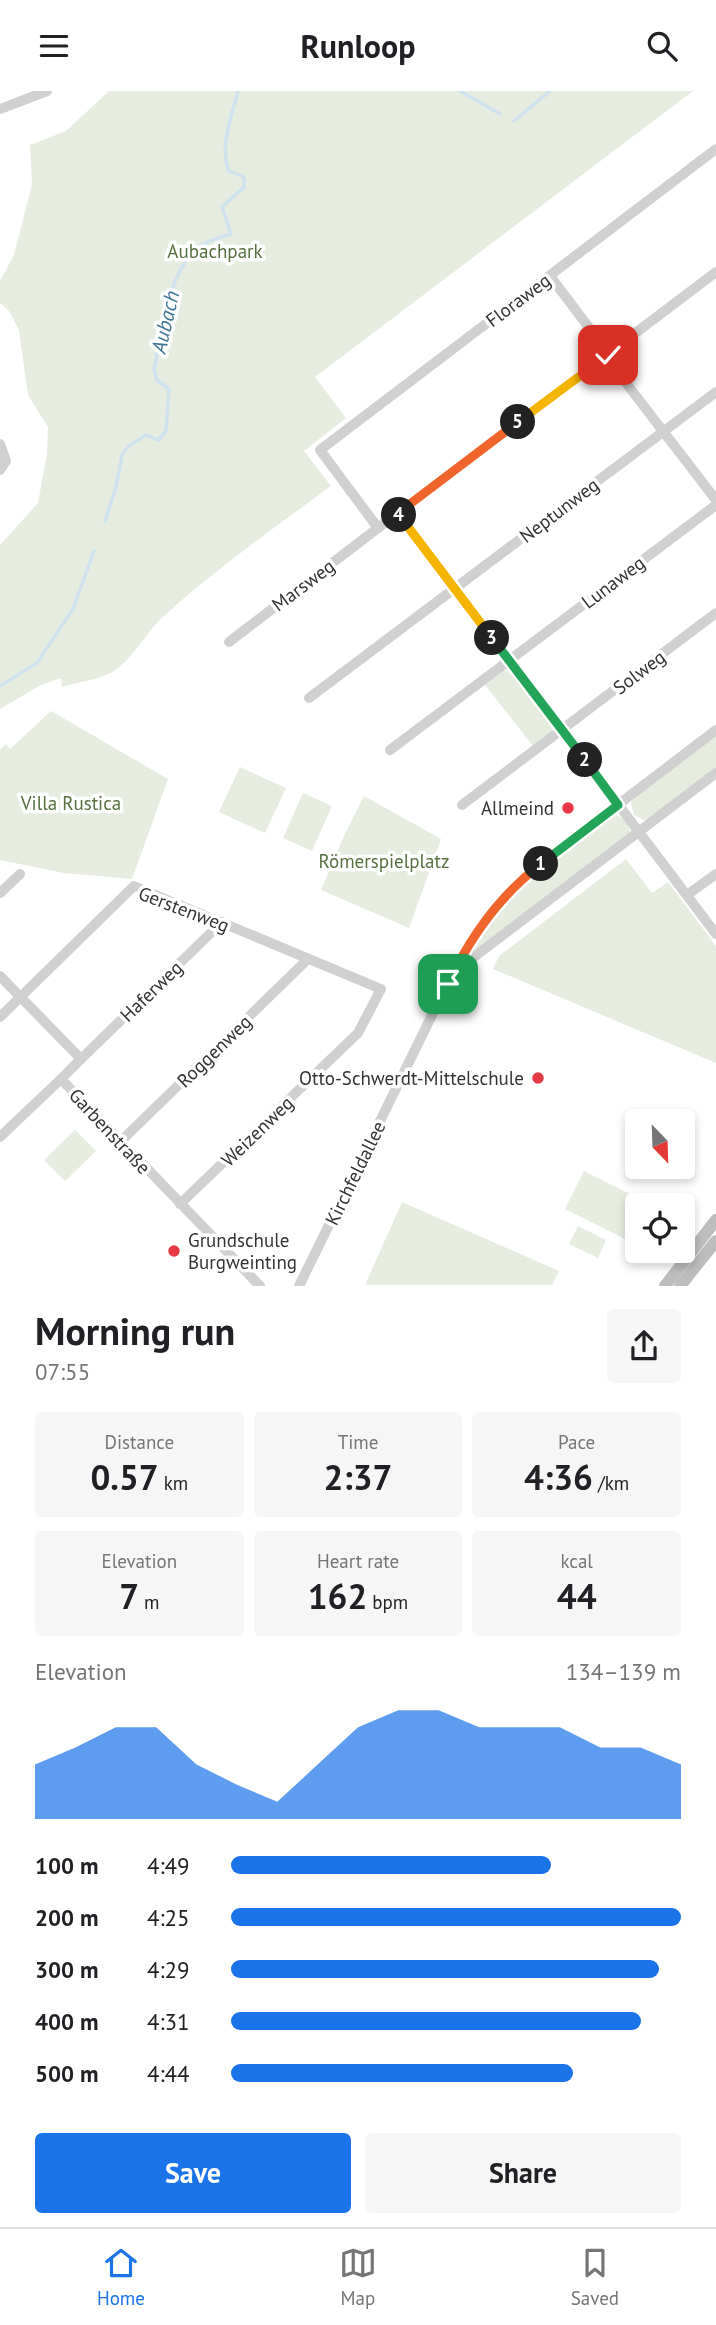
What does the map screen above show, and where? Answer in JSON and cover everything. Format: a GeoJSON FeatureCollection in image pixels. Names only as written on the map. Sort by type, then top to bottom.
{"type":"FeatureCollection","features":[{"type":"Feature","properties":{"kind":"street"},"geometry":{"type":"LineString","coordinates":[[0,109],[47,91]]}},
{"type":"Feature","properties":{"kind":"street","name":"Floraweg"},"geometry":{"type":"LineString","coordinates":[[378,528],[320,450],[716,149]]}},
{"type":"Feature","properties":{"kind":"street","name":"Marsweg"},"geometry":{"type":"LineString","coordinates":[[229,642],[716,272]]}},
{"type":"Feature","properties":{"kind":"street"},"geometry":{"type":"LineString","coordinates":[[550,275],[716,502]]}},
{"type":"Feature","properties":{"kind":"street","name":"Neptunweg"},"geometry":{"type":"LineString","coordinates":[[309,698],[716,392]]}},
{"type":"Feature","properties":{"kind":"street"},"geometry":{"type":"LineString","coordinates":[[0,444],[6,461],[0,470]]}},
{"type":"Feature","properties":{"kind":"street","name":"Lunaweg"},"geometry":{"type":"LineString","coordinates":[[390,750],[716,502]]}},
{"type":"Feature","properties":{"kind":"street"},"geometry":{"type":"LineString","coordinates":[[398,513],[716,934]]}},
{"type":"Feature","properties":{"kind":"street","name":"Solweg"},"geometry":{"type":"LineString","coordinates":[[462,805],[716,613]]}},
{"type":"Feature","properties":{"kind":"street","name":"Kirchfeldallee"},"geometry":{"type":"LineString","coordinates":[[299,1286],[463,952],[488,915],[509,891],[716,730]]}},
{"type":"Feature","properties":{"kind":"street","name":"Kirchfeldallee"},"geometry":{"type":"LineString","coordinates":[[448,984],[474,957],[716,773]]}},
{"type":"Feature","properties":{"kind":"street"},"geometry":{"type":"LineString","coordinates":[[0,893],[20,874]]}},
{"type":"Feature","properties":{"kind":"street"},"geometry":{"type":"LineString","coordinates":[[687,895],[716,874]]}},
{"type":"Feature","properties":{"kind":"street","name":"Gerstenweg"},"geometry":{"type":"LineString","coordinates":[[20,997],[134,886],[381,989]]}},
{"type":"Feature","properties":{"kind":"street","name":"Haferweg"},"geometry":{"type":"LineString","coordinates":[[81,1059],[222,922]]}},
{"type":"Feature","properties":{"kind":"street","name":"Roggenweg"},"geometry":{"type":"LineString","coordinates":[[120,1142],[308,959]]}},
{"type":"Feature","properties":{"kind":"street","name":"Garbenstraße"},"geometry":{"type":"LineString","coordinates":[[0,976],[81,1059],[61,1079],[260,1286]]}},
{"type":"Feature","properties":{"kind":"street","name":"Weizenweg"},"geometry":{"type":"LineString","coordinates":[[180,1204],[359,1033],[381,989]]}},
{"type":"Feature","properties":{"kind":"street"},"geometry":{"type":"LineString","coordinates":[[0,1017],[20,997]]}},
{"type":"Feature","properties":{"kind":"street"},"geometry":{"type":"LineString","coordinates":[[0,1137],[61,1079]]}},
{"type":"Feature","properties":{"kind":"street"},"geometry":{"type":"LineString","coordinates":[[665,1286],[716,1220]]}},
{"type":"Feature","properties":{"kind":"street"},"geometry":{"type":"LineString","coordinates":[[680,1286],[716,1241]]}},
{"type":"Feature","properties":{"kind":"green space","name":"Aubachpark"},"geometry":{"type":"Polygon","coordinates":[[[109,91],[693,91],[315,377],[346,418],[304,451],[331,486],[184,598],[158,622],[128,659],[114,671],[62,687],[61,678],[39,686],[0,709],[0,545],[38,503],[47,453],[48,427],[28,395],[19,330],[9,311],[0,303],[0,281],[14,255],[32,184],[30,145],[66,131],[109,91]]]}},
{"type":"Feature","properties":{"kind":"green space"},"geometry":{"type":"Polygon","coordinates":[[[505,670],[511,671],[552,726],[552,732],[533,746],[485,685],[505,670]]]}},
{"type":"Feature","properties":{"kind":"green space","name":"Villa Rustica"},"geometry":{"type":"Polygon","coordinates":[[[51,711],[168,779],[132,879],[64,873],[0,860],[0,750],[6,744],[10,749],[51,711]]]}},
{"type":"Feature","properties":{"kind":"green space"},"geometry":{"type":"Polygon","coordinates":[[[716,735],[716,768],[651,817],[644,820],[634,815],[632,799],[716,735]]]}},
{"type":"Feature","properties":{"kind":"green space"},"geometry":{"type":"Polygon","coordinates":[[[240,767],[286,788],[265,833],[219,812],[240,767]]]}},
{"type":"Feature","properties":{"kind":"green space"},"geometry":{"type":"Polygon","coordinates":[[[303,793],[332,806],[312,851],[283,838],[303,793]]]}},
{"type":"Feature","properties":{"kind":"green space","name":"Römerspielplatz"},"geometry":{"type":"Polygon","coordinates":[[[364,796],[441,839],[409,928],[321,890],[364,796]]]}},
{"type":"Feature","properties":{"kind":"green space"},"geometry":{"type":"Polygon","coordinates":[[[616,815],[628,826],[630,832],[626,838],[473,953],[468,951],[493,915],[527,880],[616,815]]]}},
{"type":"Feature","properties":{"kind":"green space"},"geometry":{"type":"Polygon","coordinates":[[[626,859],[652,893],[668,882],[716,946],[716,1063],[493,969],[499,956],[626,859]]]}},
{"type":"Feature","properties":{"kind":"green space"},"geometry":{"type":"Polygon","coordinates":[[[75,1130],[96,1151],[65,1181],[44,1160],[75,1130]]]}},
{"type":"Feature","properties":{"kind":"green space"},"geometry":{"type":"Polygon","coordinates":[[[584,1171],[628,1193],[625,1193],[625,1239],[565,1209],[584,1171]]]}},
{"type":"Feature","properties":{"kind":"green space"},"geometry":{"type":"Polygon","coordinates":[[[402,1202],[559,1271],[552,1285],[365,1285],[402,1202]]]}},
{"type":"Feature","properties":{"kind":"green space"},"geometry":{"type":"Polygon","coordinates":[[[578,1226],[606,1240],[598,1258],[569,1244],[578,1226]]]}},
{"type":"Feature","properties":{"kind":"waterway","name":"Aubach"},"geometry":{"type":"LineString","coordinates":[[105,521],[116,487],[122,455],[129,446],[146,435],[158,440],[166,431],[169,389],[157,380],[154,370],[167,306],[178,275],[195,250],[212,240],[231,234],[222,207],[244,187],[244,177],[229,171],[225,152],[238,91]]}},
{"type":"Feature","properties":{"kind":"waterway"},"geometry":{"type":"LineString","coordinates":[[460,91],[500,114]]}},
{"type":"Feature","properties":{"kind":"waterway"},"geometry":{"type":"LineString","coordinates":[[514,121],[550,91]]}},
{"type":"Feature","properties":{"kind":"waterway","name":"Aubach"},"geometry":{"type":"LineString","coordinates":[[0,686],[37,663],[73,609],[94,551]]}},
{"type":"Feature","properties":{"kind":"place","name":"Allmeind"},"geometry":{"type":"Point","coordinates":[568,808]}},
{"type":"Feature","properties":{"kind":"place","name":"Otto-Schwerdt-Mittelschule"},"geometry":{"type":"Point","coordinates":[538,1078]}},
{"type":"Feature","properties":{"kind":"place","name":"Grundschule Burgweinting"},"geometry":{"type":"Point","coordinates":[174,1251]}},
{"type":"Feature","properties":{"kind":"route"},"geometry":{"type":"LineString","coordinates":[[448,984],[463,952],[488,915],[509,891],[618,805],[398,513],[608,355]]}}]}
